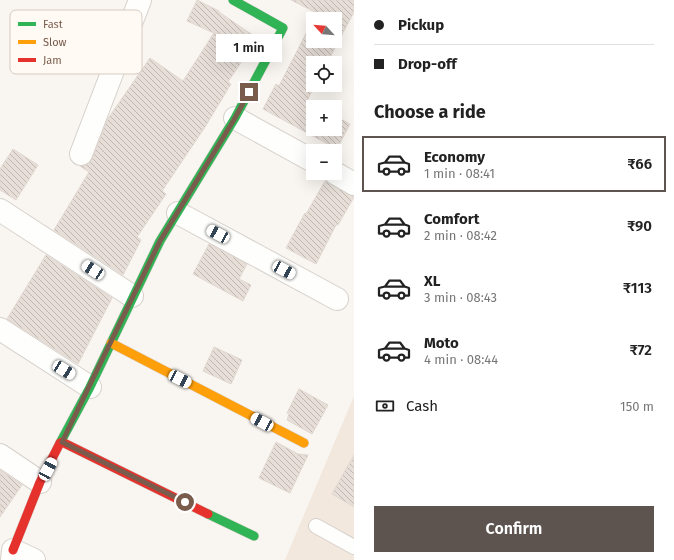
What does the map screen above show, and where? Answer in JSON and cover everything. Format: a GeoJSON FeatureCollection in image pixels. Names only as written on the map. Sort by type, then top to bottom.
{"type":"FeatureCollection","features":[{"type":"Feature","properties":{"kind":"street"},"geometry":{"type":"LineString","coordinates":[[136,10],[140,0]]}},
{"type":"Feature","properties":{"kind":"street"},"geometry":{"type":"LineString","coordinates":[[34,560],[13,555],[40,482],[90,387],[132,296],[160,241],[235,118],[282,28],[233,0]]}},
{"type":"Feature","properties":{"kind":"street"},"geometry":{"type":"LineString","coordinates":[[81,154],[112,74]]}},
{"type":"Feature","properties":{"kind":"street"},"geometry":{"type":"LineString","coordinates":[[235,118],[306,157]]}},
{"type":"Feature","properties":{"kind":"street"},"geometry":{"type":"LineString","coordinates":[[342,177],[354,184]]}},
{"type":"Feature","properties":{"kind":"street"},"geometry":{"type":"LineString","coordinates":[[0,210],[132,296]]}},
{"type":"Feature","properties":{"kind":"street"},"geometry":{"type":"LineString","coordinates":[[178,213],[337,299]]}},
{"type":"Feature","properties":{"kind":"street"},"geometry":{"type":"LineString","coordinates":[[0,329],[90,387]]}},
{"type":"Feature","properties":{"kind":"street"},"geometry":{"type":"LineString","coordinates":[[111,343],[304,443]]}},
{"type":"Feature","properties":{"kind":"street"},"geometry":{"type":"LineString","coordinates":[[62,442],[254,536]]}},
{"type":"Feature","properties":{"kind":"street"},"geometry":{"type":"LineString","coordinates":[[0,455],[40,482]]}},
{"type":"Feature","properties":{"kind":"lane"},"geometry":{"type":"LineString","coordinates":[[316,526],[354,547]]}},
{"type":"Feature","properties":{"kind":"shaded area"},"geometry":{"type":"Polygon","coordinates":[[[354,396],[354,560],[285,560],[354,396]]]}},
{"type":"Feature","properties":{"kind":"building"},"geometry":{"type":"Polygon","coordinates":[[[197,0],[219,11],[257,38],[228,82],[231,84],[205,127],[162,191],[166,194],[137,237],[141,240],[123,275],[54,230],[89,172],[80,166],[89,164],[107,120],[139,74],[142,74],[142,70],[150,58],[183,81],[214,33],[187,21],[197,0]]]}},
{"type":"Feature","properties":{"kind":"building"},"geometry":{"type":"Polygon","coordinates":[[[291,0],[354,0],[354,12],[342,35],[342,12],[315,12],[291,0]]]}},
{"type":"Feature","properties":{"kind":"building"},"geometry":{"type":"Polygon","coordinates":[[[306,34],[306,48],[335,48],[331,56],[306,56],[306,92],[312,92],[308,100],[306,100],[306,132],[263,109],[276,84],[279,86],[306,34]]]}},
{"type":"Feature","properties":{"kind":"building"},"geometry":{"type":"Polygon","coordinates":[[[342,120],[350,124],[340,144],[328,144],[313,136],[342,136],[342,120]]]}},
{"type":"Feature","properties":{"kind":"building"},"geometry":{"type":"Polygon","coordinates":[[[13,149],[38,165],[16,200],[0,190],[0,169],[13,149]]]}},
{"type":"Feature","properties":{"kind":"building"},"geometry":{"type":"Polygon","coordinates":[[[325,181],[354,197],[338,225],[336,225],[316,264],[286,248],[325,181]]]}},
{"type":"Feature","properties":{"kind":"building"},"geometry":{"type":"Polygon","coordinates":[[[209,244],[247,264],[239,279],[251,285],[243,301],[193,274],[209,244]]]}},
{"type":"Feature","properties":{"kind":"building"},"geometry":{"type":"Polygon","coordinates":[[[46,255],[112,298],[78,364],[7,319],[46,255]]]}},
{"type":"Feature","properties":{"kind":"building"},"geometry":{"type":"Polygon","coordinates":[[[214,347],[242,360],[231,384],[203,371],[214,347]]]}},
{"type":"Feature","properties":{"kind":"building"},"geometry":{"type":"Polygon","coordinates":[[[299,389],[328,405],[312,434],[287,420],[289,414],[287,413],[299,389]]]}},
{"type":"Feature","properties":{"kind":"building"},"geometry":{"type":"Polygon","coordinates":[[[276,442],[298,454],[308,455],[290,493],[259,478],[276,442]]]}},
{"type":"Feature","properties":{"kind":"building"},"geometry":{"type":"Polygon","coordinates":[[[354,455],[354,507],[332,494],[354,455]]]}},
{"type":"Feature","properties":{"kind":"building"},"geometry":{"type":"Polygon","coordinates":[[[0,470],[22,485],[0,517],[0,470]]]}},
{"type":"Feature","properties":{"kind":"traffic: fast"},"geometry":{"type":"LineString","coordinates":[[60,443],[90,387],[160,241],[235,118],[283,28],[233,0]]}},
{"type":"Feature","properties":{"kind":"traffic: fast"},"geometry":{"type":"LineString","coordinates":[[208,514],[254,536]]}},
{"type":"Feature","properties":{"kind":"traffic: slow"},"geometry":{"type":"LineString","coordinates":[[111,343],[304,443]]}},
{"type":"Feature","properties":{"kind":"traffic: jam"},"geometry":{"type":"LineString","coordinates":[[62,442],[208,514]]}},
{"type":"Feature","properties":{"kind":"traffic: jam"},"geometry":{"type":"LineString","coordinates":[[13,550],[40,482],[60,443]]}},
{"type":"Feature","properties":{"kind":"route"},"geometry":{"type":"LineString","coordinates":[[185,502],[62,442],[160,241],[235,118],[249,92]]}}]}
